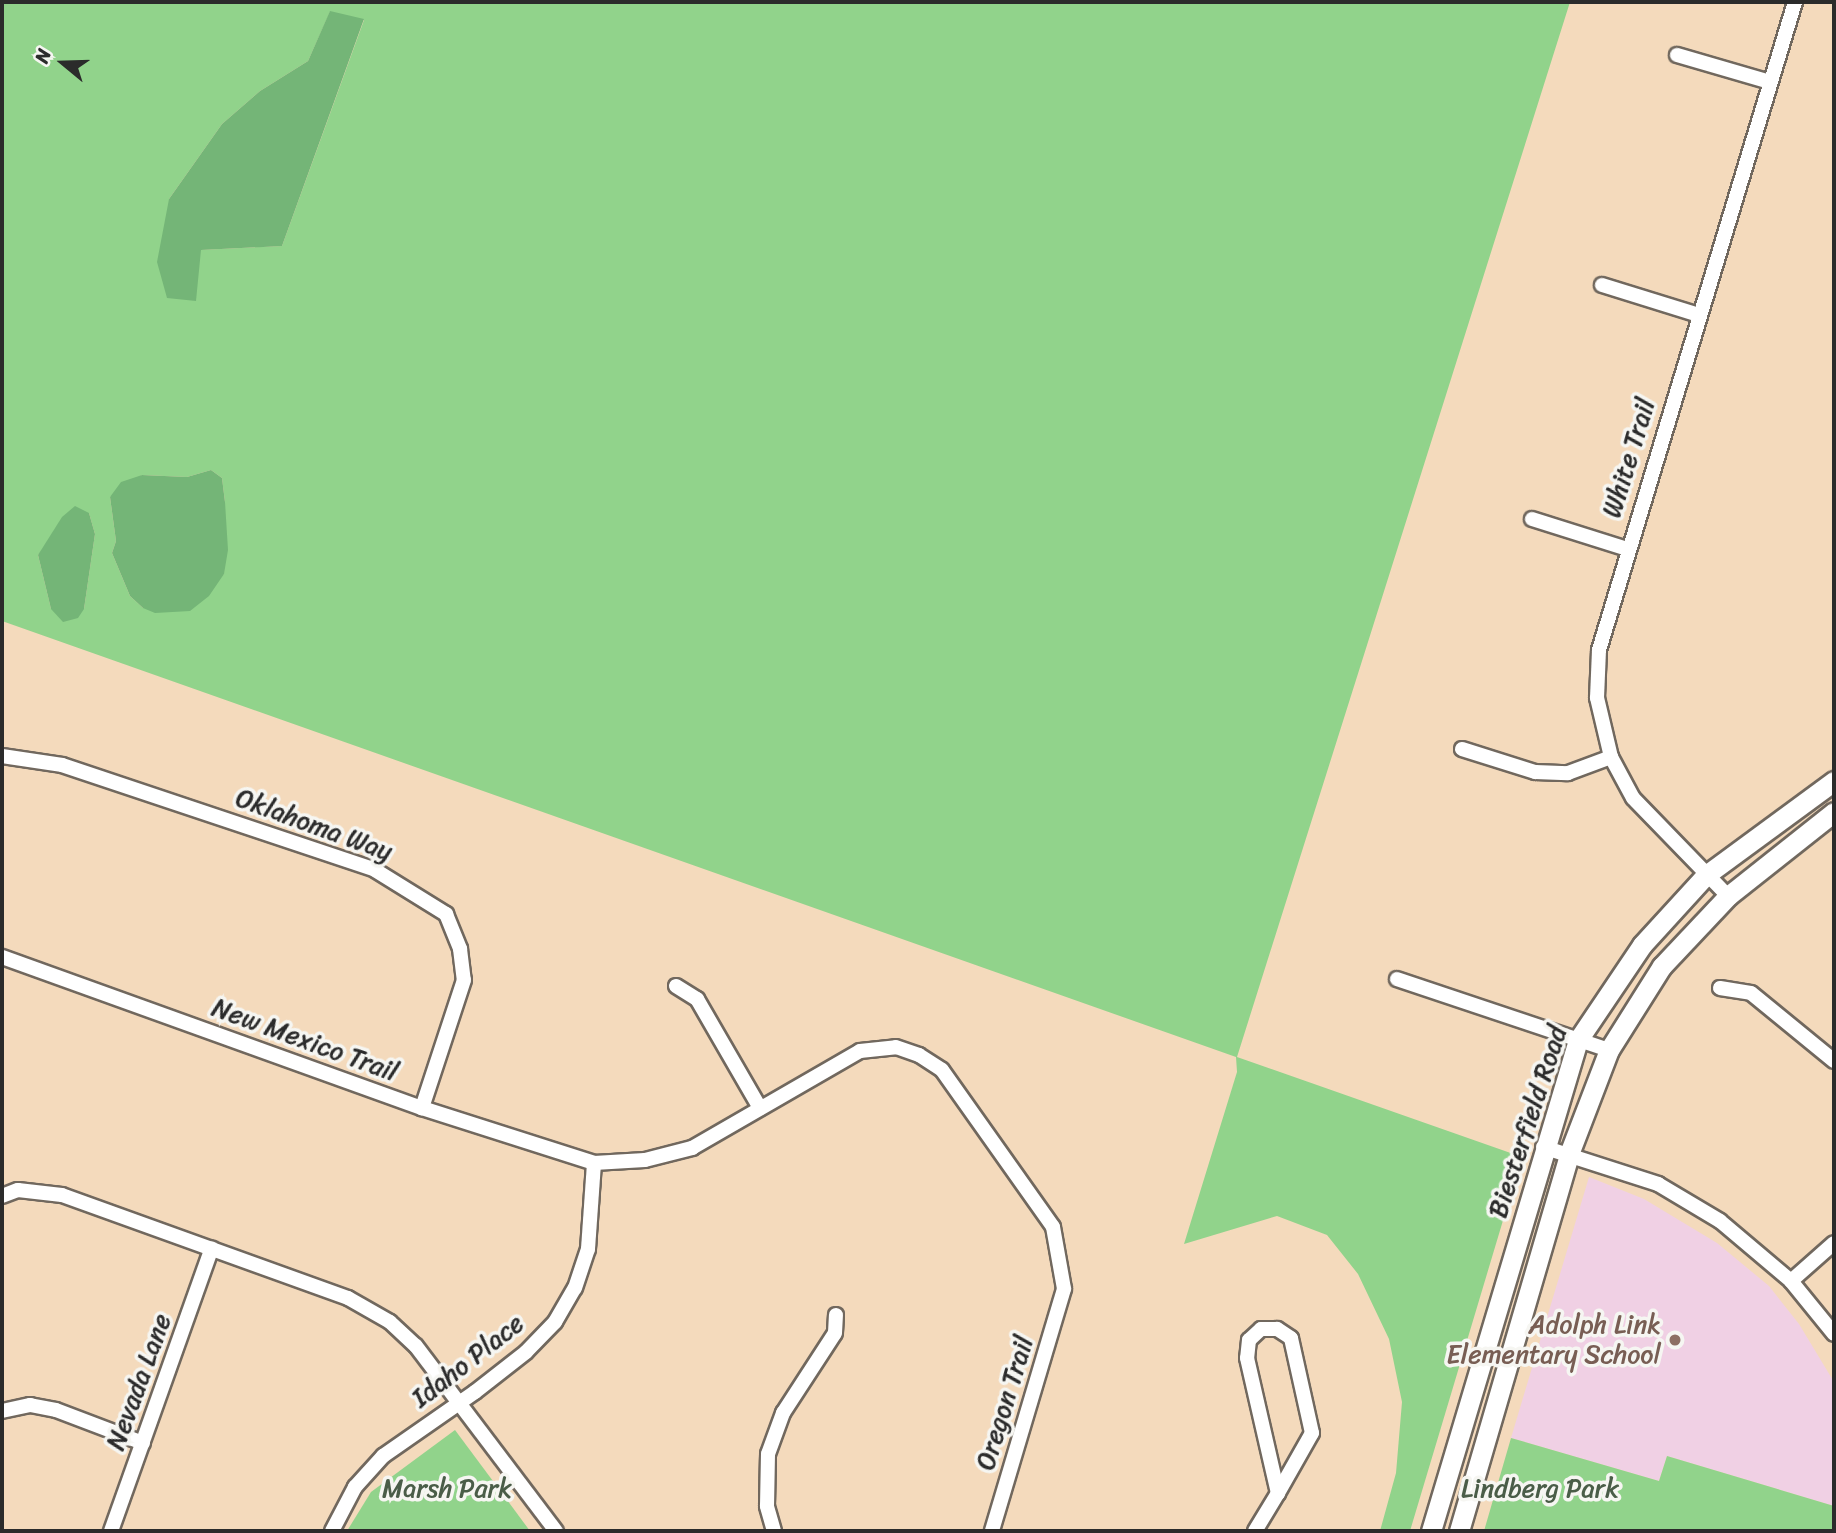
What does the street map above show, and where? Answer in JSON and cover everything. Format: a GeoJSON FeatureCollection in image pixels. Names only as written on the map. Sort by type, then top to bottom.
{"type":"FeatureCollection","features":[{"type":"Feature","properties":{"kind":"street","name":"White Trail"},"geometry":{"type":"LineString","coordinates":[[1728,896],[1633,798],[1611,757],[1597,698],[1599,650],[1627,549],[1795,2]]}},
{"type":"Feature","properties":{"kind":"street"},"geometry":{"type":"LineString","coordinates":[[1677,55],[1770,82]]}},
{"type":"Feature","properties":{"kind":"street"},"geometry":{"type":"LineString","coordinates":[[1602,285],[1699,315]]}},
{"type":"Feature","properties":{"kind":"street"},"geometry":{"type":"LineString","coordinates":[[1532,519],[1627,549]]}},
{"type":"Feature","properties":{"kind":"street"},"geometry":{"type":"LineString","coordinates":[[1462,749],[1535,772],[1568,773],[1611,757]]}},
{"type":"Feature","properties":{"kind":"street","name":"Oklahoma Way"},"geometry":{"type":"LineString","coordinates":[[2,756],[62,765],[375,870],[446,914],[460,949],[464,980],[422,1108]]}},
{"type":"Feature","properties":{"kind":"street","name":"Biesterfield Road"},"geometry":{"type":"LineString","coordinates":[[1431,1531],[1578,1040],[1642,945],[1706,876],[1834,781]]}},
{"type":"Feature","properties":{"kind":"street","name":"Biesterfield Road"},"geometry":{"type":"LineString","coordinates":[[1458,1531],[1569,1154],[1609,1050],[1662,966],[1728,896],[1834,812]]}},
{"type":"Feature","properties":{"kind":"street","name":"New Mexico Trail"},"geometry":{"type":"LineString","coordinates":[[2,957],[422,1108],[594,1163]]}},
{"type":"Feature","properties":{"kind":"street"},"geometry":{"type":"LineString","coordinates":[[1397,979],[1609,1050]]}},
{"type":"Feature","properties":{"kind":"street"},"geometry":{"type":"LineString","coordinates":[[594,1163],[645,1160],[692,1148],[760,1108],[697,999],[676,986]]}},
{"type":"Feature","properties":{"kind":"street"},"geometry":{"type":"LineString","coordinates":[[1720,988],[1751,993],[1834,1061]]}},
{"type":"Feature","properties":{"kind":"street","name":"Oregon Trail"},"geometry":{"type":"LineString","coordinates":[[760,1108],[860,1051],[896,1047],[919,1055],[942,1070],[1053,1227],[1064,1289],[992,1531]]}},
{"type":"Feature","properties":{"kind":"street"},"geometry":{"type":"LineString","coordinates":[[1544,1147],[1615,1167],[1690,1201],[1752,1244],[1791,1280],[1834,1334]]}},
{"type":"Feature","properties":{"kind":"street","name":"Idaho Place"},"geometry":{"type":"LineString","coordinates":[[332,1531],[355,1487],[383,1456],[459,1404],[526,1352],[555,1322],[575,1288],[587,1249],[594,1163]]}},
{"type":"Feature","properties":{"kind":"street"},"geometry":{"type":"LineString","coordinates":[[2,1196],[18,1190],[62,1195],[348,1298],[390,1322],[416,1346],[556,1531]]}},
{"type":"Feature","properties":{"kind":"street"},"geometry":{"type":"LineString","coordinates":[[1791,1280],[1834,1243]]}},
{"type":"Feature","properties":{"kind":"street","name":"Nevada Lane"},"geometry":{"type":"LineString","coordinates":[[111,1531],[212,1248]]}},
{"type":"Feature","properties":{"kind":"street"},"geometry":{"type":"LineString","coordinates":[[774,1531],[767,1506],[768,1454],[783,1413],[835,1333],[836,1315]]}},
{"type":"Feature","properties":{"kind":"street"},"geometry":{"type":"LineString","coordinates":[[1255,1531],[1278,1493],[1312,1433],[1291,1338],[1277,1329],[1261,1329],[1249,1340],[1247,1359],[1278,1493]]}},
{"type":"Feature","properties":{"kind":"street"},"geometry":{"type":"LineString","coordinates":[[2,1411],[30,1405],[56,1410],[144,1443]]}},
{"type":"Feature","properties":{"kind":"shaded area","name":"Adolph Link Elementary School"},"geometry":{"type":"Polygon","coordinates":[[[1589,1177],[1644,1199],[1717,1243],[1769,1286],[1799,1324],[1834,1382],[1834,1506],[1667,1456],[1659,1481],[1511,1438],[1589,1177]]]}},
{"type":"Feature","properties":{"kind":"green space"},"geometry":{"type":"Polygon","coordinates":[[[2,2],[1570,2],[1237,1057],[1522,1157],[1410,1531],[1380,1531],[1396,1473],[1402,1402],[1389,1339],[1358,1274],[1327,1235],[1277,1216],[1184,1244],[1237,1072],[1236,1057],[2,621],[2,2]],[[330,12],[308,61],[260,91],[222,124],[169,199],[200,250],[282,246],[364,20],[330,12]],[[211,470],[187,477],[142,475],[110,497],[116,541],[112,553],[130,596],[143,608],[224,574],[225,502],[222,478],[211,470]],[[89,513],[38,555],[51,609],[84,609],[95,534],[89,513]]]}},
{"type":"Feature","properties":{"kind":"green space"},"geometry":{"type":"Polygon","coordinates":[[[330,11],[364,19],[282,246],[201,250],[196,301],[167,298],[157,262],[169,199],[222,124],[260,91],[308,61],[330,11]]]}},
{"type":"Feature","properties":{"kind":"green space"},"geometry":{"type":"Polygon","coordinates":[[[211,470],[222,478],[225,502],[228,550],[224,574],[209,596],[190,611],[155,613],[143,608],[130,596],[112,553],[116,541],[110,497],[121,482],[142,475],[187,477],[211,470]]]}},
{"type":"Feature","properties":{"kind":"green space"},"geometry":{"type":"Polygon","coordinates":[[[75,506],[89,513],[95,534],[84,609],[78,618],[63,622],[51,609],[38,555],[62,517],[75,506]]]}},
{"type":"Feature","properties":{"kind":"green space","name":"Marsh Park"},"geometry":{"type":"Polygon","coordinates":[[[455,1430],[530,1531],[347,1531],[371,1492],[455,1430]]]}},
{"type":"Feature","properties":{"kind":"green space","name":"Lindberg Park"},"geometry":{"type":"Polygon","coordinates":[[[1511,1438],[1659,1481],[1667,1456],[1834,1506],[1834,1531],[1484,1531],[1511,1438]]]}},
{"type":"Feature","properties":{"kind":"place","name":"Adolph Link Elementary School"},"geometry":{"type":"Point","coordinates":[1675,1340]}}]}
